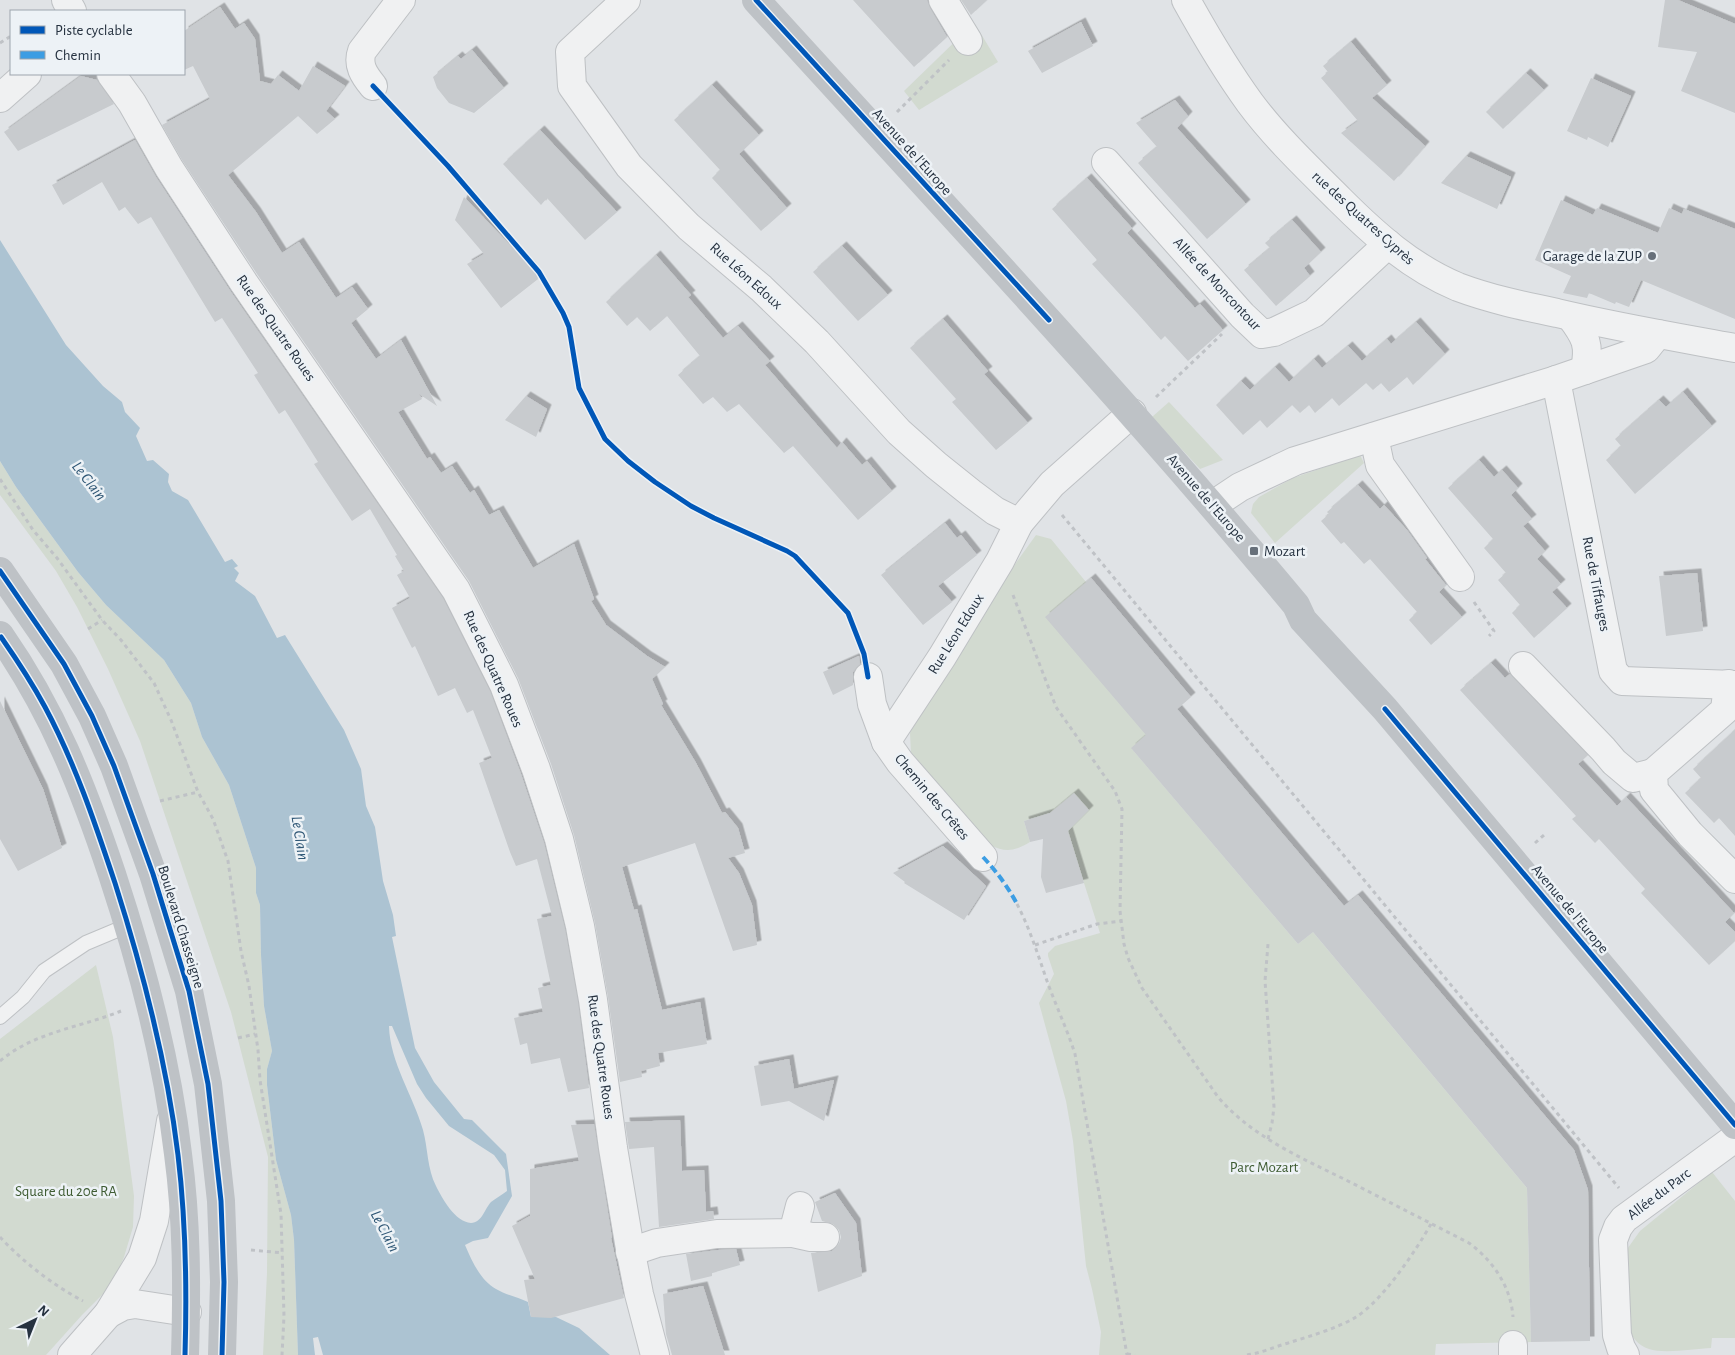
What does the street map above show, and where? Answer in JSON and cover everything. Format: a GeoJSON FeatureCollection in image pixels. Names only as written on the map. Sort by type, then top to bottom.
{"type":"FeatureCollection","features":[{"type":"Feature","properties":{"kind":"main road","name":"Avenue de l'Europe"},"geometry":{"type":"LineString","coordinates":[[756,0],[1083,358],[1213,505],[1296,605],[1303,620],[1392,717],[1734,1124]]}},
{"type":"Feature","properties":{"kind":"main road","name":"Boulevard Chasseigne"},"geometry":{"type":"LineString","coordinates":[[0,571],[64,664],[92,716],[114,766],[149,865],[189,991],[208,1084],[221,1201],[224,1282],[222,1355]]}},
{"type":"Feature","properties":{"kind":"main road"},"geometry":{"type":"LineString","coordinates":[[0,635],[30,681],[59,734],[81,786],[129,925],[161,1056],[178,1154],[185,1235],[185,1355]]}},
{"type":"Feature","properties":{"kind":"street"},"geometry":{"type":"LineString","coordinates":[[373,86],[361,68],[360,56],[401,0]]}},
{"type":"Feature","properties":{"kind":"street","name":"Rue Léon Edoux"},"geometry":{"type":"LineString","coordinates":[[626,0],[570,52],[572,86],[629,166],[689,227],[761,288],[817,342],[899,432],[936,465],[995,511],[1019,523]]}},
{"type":"Feature","properties":{"kind":"street"},"geometry":{"type":"LineString","coordinates":[[943,0],[968,41]]}},
{"type":"Feature","properties":{"kind":"street","name":"rue des Quatres Cyprès"},"geometry":{"type":"LineString","coordinates":[[1186,0],[1210,44],[1251,104],[1301,162],[1358,218],[1388,244],[1418,266],[1458,286],[1503,301],[1571,317],[1735,348]]}},
{"type":"Feature","properties":{"kind":"street"},"geometry":{"type":"LineString","coordinates":[[0,98],[26,75]]}},
{"type":"Feature","properties":{"kind":"street","name":"Rue des Quatre Roues"},"geometry":{"type":"LineString","coordinates":[[112,75],[132,103],[169,168],[244,284],[456,590],[504,685],[536,769],[559,839],[580,926],[593,1000],[630,1252],[655,1355]]}},
{"type":"Feature","properties":{"kind":"street","name":"Allée de Moncontour"},"geometry":{"type":"LineString","coordinates":[[1106,162],[1242,315],[1262,334],[1274,332],[1314,313],[1388,244]]}},
{"type":"Feature","properties":{"kind":"street"},"geometry":{"type":"LineString","coordinates":[[1571,317],[1583,333],[1588,353],[1585,370]]}},
{"type":"Feature","properties":{"kind":"street"},"geometry":{"type":"LineString","coordinates":[[1213,505],[1240,487],[1295,461],[1556,380],[1646,349],[1658,334]]}},
{"type":"Feature","properties":{"kind":"street","name":"Rue de Tiffauges"},"geometry":{"type":"LineString","coordinates":[[1556,380],[1613,671],[1622,681],[1732,684],[1725,710],[1653,773]]}},
{"type":"Feature","properties":{"kind":"street","name":"Rue Léon Edoux"},"geometry":{"type":"LineString","coordinates":[[886,742],[942,657],[1000,561],[1019,523],[1044,493],[1080,458],[1132,413]]}},
{"type":"Feature","properties":{"kind":"street"},"geometry":{"type":"LineString","coordinates":[[1374,437],[1380,466],[1460,577]]}},
{"type":"Feature","properties":{"kind":"street"},"geometry":{"type":"LineString","coordinates":[[1523,666],[1614,762],[1633,778],[1653,773],[1654,790],[1690,834],[1735,879]]}},
{"type":"Feature","properties":{"kind":"street","name":"Chemin des Crêtes"},"geometry":{"type":"LineString","coordinates":[[868,677],[872,704],[886,742],[900,762],[983,857]]}},
{"type":"Feature","properties":{"kind":"street"},"geometry":{"type":"LineString","coordinates":[[72,1355],[107,1316],[142,1258],[154,1221],[172,1114]]}},
{"type":"Feature","properties":{"kind":"street","name":"Allée du Parc"},"geometry":{"type":"LineString","coordinates":[[1625,1355],[1616,1335],[1613,1240],[1621,1223],[1734,1124]]}},
{"type":"Feature","properties":{"kind":"street"},"geometry":{"type":"LineString","coordinates":[[793,1233],[800,1206]]}},
{"type":"Feature","properties":{"kind":"street"},"geometry":{"type":"LineString","coordinates":[[630,1252],[657,1243],[717,1234],[728,1237],[793,1233],[811,1237],[825,1237]]}},
{"type":"Feature","properties":{"kind":"street"},"geometry":{"type":"LineString","coordinates":[[107,1316],[124,1306],[135,1304],[186,1312]]}},
{"type":"Feature","properties":{"kind":"lane"},"geometry":{"type":"LineString","coordinates":[[0,1016],[23,997],[44,971],[86,943],[129,925]]}},
{"type":"Feature","properties":{"kind":"path"},"geometry":{"type":"LineString","coordinates":[[878,133],[968,41]]}},
{"type":"Feature","properties":{"kind":"path"},"geometry":{"type":"LineString","coordinates":[[1132,413],[1156,397],[1220,336]]}},
{"type":"Feature","properties":{"kind":"path"},"geometry":{"type":"LineString","coordinates":[[0,479],[33,530],[57,558],[102,620],[121,640],[154,683],[198,792],[213,819],[228,860],[240,951],[249,986],[258,1050],[260,1080],[282,1214],[284,1316],[282,1355]]}},
{"type":"Feature","properties":{"kind":"path"},"geometry":{"type":"LineString","coordinates":[[1044,493],[1637,1209]]}},
{"type":"Feature","properties":{"kind":"path"},"geometry":{"type":"LineString","coordinates":[[1000,561],[1056,707],[1115,791],[1122,809],[1122,920],[1128,958],[1142,988],[1218,1097],[1242,1122],[1289,1152],[1469,1243],[1479,1251],[1493,1267],[1507,1290],[1512,1313],[1514,1350]]}},
{"type":"Feature","properties":{"kind":"path"},"geometry":{"type":"LineString","coordinates":[[1480,614],[1494,631],[1489,636]]}},
{"type":"Feature","properties":{"kind":"path"},"geometry":{"type":"LineString","coordinates":[[88,629],[102,620]]}},
{"type":"Feature","properties":{"kind":"path"},"geometry":{"type":"LineString","coordinates":[[160,801],[198,792]]}},
{"type":"Feature","properties":{"kind":"path"},"geometry":{"type":"LineString","coordinates":[[1017,904],[1065,1023],[1075,1054],[1127,1355],[1135,1355]]}},
{"type":"Feature","properties":{"kind":"path"},"geometry":{"type":"LineString","coordinates":[[1035,946],[1097,924],[1122,920]]}},
{"type":"Feature","properties":{"kind":"path"},"geometry":{"type":"LineString","coordinates":[[1268,944],[1265,981],[1274,1107],[1268,1139]]}},
{"type":"Feature","properties":{"kind":"path"},"geometry":{"type":"LineString","coordinates":[[0,1061],[13,1051],[42,1037],[109,1016]]}},
{"type":"Feature","properties":{"kind":"path"},"geometry":{"type":"LineString","coordinates":[[238,1038],[255,1034]]}},
{"type":"Feature","properties":{"kind":"path"},"geometry":{"type":"LineString","coordinates":[[1247,1355],[1320,1332],[1357,1316],[1376,1300],[1391,1282],[1421,1242],[1431,1224]]}},
{"type":"Feature","properties":{"kind":"path"},"geometry":{"type":"LineString","coordinates":[[0,1237],[64,1291],[107,1316]]}},
{"type":"Feature","properties":{"kind":"path"},"geometry":{"type":"LineString","coordinates":[[251,1250],[283,1253]]}},
{"type":"Feature","properties":{"kind":"green space"},"geometry":{"type":"Polygon","coordinates":[[[975,24],[998,62],[919,110],[904,91],[975,24]]]}},
{"type":"Feature","properties":{"kind":"green space"},"geometry":{"type":"Polygon","coordinates":[[[1169,402],[1223,460],[1200,469],[1152,417],[1169,402]]]}},
{"type":"Feature","properties":{"kind":"green space"},"geometry":{"type":"Polygon","coordinates":[[[1360,455],[1364,463],[1275,543],[1251,513],[1253,504],[1259,497],[1293,478],[1360,455]]]}},
{"type":"Feature","properties":{"kind":"green space"},"geometry":{"type":"Polygon","coordinates":[[[0,461],[16,487],[78,572],[106,605],[164,660],[191,703],[202,737],[229,785],[256,868],[256,893],[260,905],[264,1006],[272,1051],[267,1069],[267,1085],[276,1160],[291,1215],[294,1240],[298,1355],[263,1355],[267,1273],[268,1157],[231,1012],[140,741],[108,669],[77,607],[56,571],[0,495],[0,461]]]}},
{"type":"Feature","properties":{"kind":"green space","name":"Parc Mozart"},"geometry":{"type":"Polygon","coordinates":[[[1036,535],[1051,539],[1086,582],[1146,735],[1132,749],[1298,944],[1313,932],[1527,1188],[1531,1342],[1436,1344],[1435,1355],[1099,1355],[1101,1332],[1086,1266],[1073,1141],[1066,1101],[1039,1003],[1054,974],[1048,953],[1055,946],[1100,933],[1067,830],[1050,813],[1024,821],[1030,842],[1010,850],[996,848],[990,845],[911,754],[910,733],[917,713],[975,620],[1036,535]]]}},
{"type":"Feature","properties":{"kind":"green space","name":"Square du 20e RA"},"geometry":{"type":"Polygon","coordinates":[[[96,965],[113,1037],[134,1196],[133,1227],[124,1257],[112,1285],[46,1355],[0,1355],[0,1039],[96,965]]]}},
{"type":"Feature","properties":{"kind":"green space"},"geometry":{"type":"Polygon","coordinates":[[[1712,1172],[1735,1201],[1735,1338],[1712,1338],[1711,1348],[1662,1351],[1645,1348],[1627,1328],[1625,1252],[1640,1231],[1712,1172]]]}},
{"type":"Feature","properties":{"kind":"water","name":"Le Clain"},"geometry":{"type":"Polygon","coordinates":[[[0,240],[66,345],[103,386],[122,402],[125,412],[140,428],[136,436],[147,461],[153,460],[169,474],[168,482],[172,491],[188,500],[225,562],[232,559],[238,566],[234,568],[239,573],[235,581],[255,596],[277,638],[285,635],[344,730],[361,769],[366,806],[375,827],[383,881],[393,915],[396,936],[392,937],[415,1048],[434,1082],[464,1119],[472,1120],[506,1154],[512,1196],[488,1238],[465,1245],[474,1264],[485,1281],[490,1285],[504,1293],[528,1302],[531,1317],[556,1317],[579,1328],[610,1355],[323,1355],[318,1337],[313,1338],[315,1355],[298,1355],[294,1240],[291,1215],[276,1160],[267,1085],[267,1069],[272,1051],[264,1006],[260,905],[256,893],[256,868],[229,785],[202,737],[191,703],[164,660],[106,605],[78,572],[16,487],[0,461],[0,240]],[[389,1026],[393,1053],[419,1117],[433,1179],[442,1197],[454,1214],[465,1222],[478,1221],[491,1202],[507,1191],[505,1170],[494,1155],[449,1126],[426,1098],[417,1084],[392,1026],[389,1026]]]}},
{"type":"Feature","properties":{"kind":"building"},"geometry":{"type":"Polygon","coordinates":[[[853,0],[927,0],[947,37],[914,67],[853,0]]]}},
{"type":"Feature","properties":{"kind":"building"},"geometry":{"type":"Polygon","coordinates":[[[961,0],[987,0],[971,15],[961,0]]]}},
{"type":"Feature","properties":{"kind":"building"},"geometry":{"type":"Polygon","coordinates":[[[1665,0],[1678,0],[1735,24],[1735,113],[1681,91],[1697,52],[1658,47],[1665,0]]]}},
{"type":"Feature","properties":{"kind":"building"},"geometry":{"type":"Polygon","coordinates":[[[220,7],[235,29],[244,23],[255,39],[260,81],[271,84],[278,75],[299,91],[313,66],[345,86],[326,111],[335,119],[317,134],[298,116],[228,175],[256,212],[282,253],[299,242],[336,298],[352,287],[368,309],[351,323],[376,359],[401,340],[437,406],[419,394],[422,399],[398,412],[427,459],[430,457],[441,473],[452,466],[470,493],[474,490],[489,515],[499,510],[533,568],[574,544],[594,599],[591,601],[606,625],[665,667],[652,679],[663,704],[661,705],[696,763],[722,813],[725,812],[738,828],[745,853],[728,858],[739,873],[752,905],[757,945],[733,951],[695,843],[622,867],[634,910],[637,909],[662,1010],[700,1002],[707,1044],[658,1053],[660,1066],[641,1071],[642,1077],[620,1082],[595,923],[574,835],[551,764],[518,678],[469,581],[257,274],[182,160],[162,125],[210,99],[193,66],[185,70],[185,30],[220,7]]]}},
{"type":"Feature","properties":{"kind":"building"},"geometry":{"type":"Polygon","coordinates":[[[1081,22],[1093,46],[1042,73],[1028,51],[1081,22]]]}},
{"type":"Feature","properties":{"kind":"building"},"geometry":{"type":"Polygon","coordinates":[[[1351,42],[1387,85],[1372,98],[1425,146],[1394,181],[1341,133],[1358,121],[1321,78],[1328,72],[1323,66],[1351,42]]]}},
{"type":"Feature","properties":{"kind":"building"},"geometry":{"type":"Polygon","coordinates":[[[472,50],[504,88],[474,113],[449,103],[437,88],[433,77],[458,56],[461,59],[472,50]]]}},
{"type":"Feature","properties":{"kind":"building"},"geometry":{"type":"Polygon","coordinates":[[[1526,73],[1544,90],[1503,129],[1486,112],[1526,73]]]}},
{"type":"Feature","properties":{"kind":"building"},"geometry":{"type":"Polygon","coordinates":[[[81,76],[97,80],[114,104],[18,151],[4,132],[81,76]]]}},
{"type":"Feature","properties":{"kind":"building"},"geometry":{"type":"Polygon","coordinates":[[[1591,78],[1631,96],[1608,147],[1588,137],[1587,140],[1567,131],[1591,78]]]}},
{"type":"Feature","properties":{"kind":"building"},"geometry":{"type":"Polygon","coordinates":[[[712,85],[759,135],[739,154],[787,208],[761,231],[712,178],[720,170],[674,120],[712,85]]]}},
{"type":"Feature","properties":{"kind":"building"},"geometry":{"type":"Polygon","coordinates":[[[1175,100],[1188,116],[1177,128],[1246,204],[1207,239],[1138,163],[1157,147],[1136,123],[1175,100]]]}},
{"type":"Feature","properties":{"kind":"building"},"geometry":{"type":"Polygon","coordinates":[[[540,130],[617,212],[585,240],[547,198],[541,205],[503,164],[540,130]]]}},
{"type":"Feature","properties":{"kind":"building"},"geometry":{"type":"Polygon","coordinates":[[[135,140],[156,177],[231,292],[443,598],[490,691],[544,843],[565,929],[578,1002],[589,1088],[568,1092],[560,1058],[531,1064],[527,1043],[520,1045],[514,1018],[543,1012],[538,988],[551,985],[537,919],[552,916],[537,859],[516,866],[479,763],[492,758],[473,710],[467,713],[455,688],[438,696],[415,646],[412,648],[392,608],[410,598],[397,575],[404,571],[395,556],[397,555],[370,509],[352,521],[314,464],[318,462],[285,410],[279,414],[254,375],[258,373],[222,318],[215,322],[151,217],[138,224],[125,207],[119,211],[102,182],[63,205],[52,185],[135,140]]]}},
{"type":"Feature","properties":{"kind":"building"},"geometry":{"type":"Polygon","coordinates":[[[1466,156],[1511,177],[1497,209],[1441,183],[1466,156]]]}},
{"type":"Feature","properties":{"kind":"building"},"geometry":{"type":"Polygon","coordinates":[[[1087,178],[1132,228],[1127,233],[1195,308],[1200,304],[1223,330],[1188,361],[1165,336],[1161,340],[1092,264],[1097,260],[1052,209],[1087,178]]]}},
{"type":"Feature","properties":{"kind":"building"},"geometry":{"type":"Polygon","coordinates":[[[464,197],[531,267],[538,279],[501,308],[467,264],[484,254],[455,220],[464,197]]]}},
{"type":"Feature","properties":{"kind":"building"},"geometry":{"type":"Polygon","coordinates":[[[1561,200],[1593,215],[1597,208],[1658,233],[1669,208],[1682,214],[1684,209],[1735,229],[1735,319],[1641,280],[1629,307],[1616,302],[1615,304],[1589,293],[1587,298],[1563,293],[1571,276],[1535,260],[1561,200]]]}},
{"type":"Feature","properties":{"kind":"building"},"geometry":{"type":"Polygon","coordinates":[[[1292,220],[1321,252],[1304,268],[1310,276],[1276,306],[1244,270],[1270,248],[1265,243],[1292,220]]]}},
{"type":"Feature","properties":{"kind":"building"},"geometry":{"type":"Polygon","coordinates":[[[842,246],[888,295],[858,321],[813,272],[842,246]]]}},
{"type":"Feature","properties":{"kind":"building"},"geometry":{"type":"Polygon","coordinates":[[[656,255],[691,295],[688,297],[723,338],[738,326],[770,361],[765,365],[837,448],[842,442],[862,465],[867,461],[892,491],[858,520],[793,446],[784,453],[739,404],[727,412],[713,397],[703,404],[678,375],[700,356],[667,316],[650,331],[637,317],[627,326],[606,302],[656,255]]]}},
{"type":"Feature","properties":{"kind":"building"},"geometry":{"type":"Polygon","coordinates":[[[943,319],[988,371],[984,374],[1028,423],[996,450],[952,402],[956,399],[910,348],[943,319]]]}},
{"type":"Feature","properties":{"kind":"building"},"geometry":{"type":"Polygon","coordinates":[[[1416,322],[1445,354],[1413,385],[1407,377],[1389,392],[1381,383],[1373,390],[1366,383],[1339,406],[1332,398],[1315,413],[1309,405],[1300,413],[1292,405],[1267,428],[1260,420],[1243,435],[1216,405],[1241,381],[1250,390],[1275,367],[1289,382],[1314,359],[1322,368],[1348,346],[1362,361],[1387,339],[1391,344],[1416,322]]]}},
{"type":"Feature","properties":{"kind":"building"},"geometry":{"type":"Polygon","coordinates":[[[1683,392],[1712,426],[1635,494],[1606,460],[1621,446],[1615,439],[1659,400],[1666,407],[1683,392]]]}},
{"type":"Feature","properties":{"kind":"building"},"geometry":{"type":"Polygon","coordinates":[[[526,396],[547,409],[536,437],[505,420],[526,396]]]}},
{"type":"Feature","properties":{"kind":"building"},"geometry":{"type":"Polygon","coordinates":[[[1479,460],[1494,477],[1502,470],[1518,488],[1511,495],[1532,519],[1523,526],[1545,551],[1537,559],[1561,584],[1552,592],[1567,608],[1534,638],[1512,613],[1520,605],[1498,580],[1506,573],[1484,548],[1493,539],[1448,488],[1479,460]]]}},
{"type":"Feature","properties":{"kind":"building"},"geometry":{"type":"Polygon","coordinates":[[[1358,485],[1380,509],[1384,505],[1407,530],[1427,558],[1425,559],[1446,585],[1439,592],[1462,617],[1431,645],[1409,620],[1417,612],[1370,559],[1364,564],[1344,542],[1341,544],[1321,521],[1329,514],[1327,512],[1358,485]]]}},
{"type":"Feature","properties":{"kind":"building"},"geometry":{"type":"Polygon","coordinates":[[[945,523],[957,538],[961,535],[977,555],[938,586],[952,602],[923,625],[881,575],[945,523]]]}},
{"type":"Feature","properties":{"kind":"building"},"geometry":{"type":"Polygon","coordinates":[[[1697,573],[1703,631],[1666,636],[1659,576],[1697,573]]]}},
{"type":"Feature","properties":{"kind":"building"},"geometry":{"type":"Polygon","coordinates":[[[1091,578],[1191,697],[1177,709],[1344,906],[1358,895],[1574,1150],[1588,1190],[1590,1341],[1531,1342],[1527,1188],[1313,932],[1298,944],[1131,748],[1146,735],[1045,617],[1091,578]]]}},
{"type":"Feature","properties":{"kind":"building"},"geometry":{"type":"Polygon","coordinates":[[[859,656],[860,664],[853,672],[853,685],[833,695],[823,672],[859,656]]]}},
{"type":"Feature","properties":{"kind":"building"},"geometry":{"type":"Polygon","coordinates":[[[1491,663],[1505,678],[1510,674],[1588,755],[1578,764],[1617,806],[1626,797],[1734,913],[1725,922],[1735,932],[1735,941],[1709,965],[1641,893],[1645,889],[1599,839],[1595,843],[1572,819],[1576,816],[1460,690],[1491,663]]]}},
{"type":"Feature","properties":{"kind":"building"},"geometry":{"type":"Polygon","coordinates":[[[0,701],[43,789],[62,848],[18,871],[0,839],[0,701]]]}},
{"type":"Feature","properties":{"kind":"building"},"geometry":{"type":"Polygon","coordinates":[[[1735,730],[1735,836],[1719,818],[1714,823],[1685,793],[1701,778],[1693,769],[1735,730]]]}},
{"type":"Feature","properties":{"kind":"building"},"geometry":{"type":"Polygon","coordinates":[[[1074,793],[1089,810],[1068,831],[1084,883],[1046,893],[1041,877],[1043,839],[1030,842],[1024,821],[1050,813],[1074,793]]]}},
{"type":"Feature","properties":{"kind":"building"},"geometry":{"type":"Polygon","coordinates":[[[943,846],[986,886],[964,920],[904,883],[893,873],[943,846]]]}},
{"type":"Feature","properties":{"kind":"building"},"geometry":{"type":"Polygon","coordinates":[[[789,1059],[794,1089],[834,1080],[824,1121],[789,1101],[761,1106],[754,1066],[789,1059]]]}},
{"type":"Feature","properties":{"kind":"building"},"geometry":{"type":"Polygon","coordinates":[[[680,1120],[682,1171],[704,1170],[706,1212],[713,1211],[714,1219],[659,1227],[654,1147],[629,1149],[625,1122],[680,1120]]]}},
{"type":"Feature","properties":{"kind":"building"},"geometry":{"type":"Polygon","coordinates":[[[594,1124],[611,1238],[624,1298],[551,1318],[531,1317],[524,1280],[535,1279],[512,1226],[530,1216],[530,1169],[579,1161],[571,1125],[594,1124]]]}},
{"type":"Feature","properties":{"kind":"building"},"geometry":{"type":"Polygon","coordinates":[[[835,1193],[856,1223],[862,1276],[818,1292],[811,1253],[832,1251],[839,1244],[841,1237],[839,1230],[833,1224],[822,1221],[815,1202],[835,1193]]]}},
{"type":"Feature","properties":{"kind":"building"},"geometry":{"type":"Polygon","coordinates":[[[736,1249],[740,1265],[712,1273],[712,1276],[691,1281],[686,1254],[736,1249]]]}},
{"type":"Feature","properties":{"kind":"building"},"geometry":{"type":"Polygon","coordinates":[[[703,1286],[725,1355],[672,1355],[666,1334],[663,1294],[703,1286]]]}},
{"type":"Feature","properties":{"kind":"marked path"},"geometry":{"type":"LineString","coordinates":[[983,857],[1002,880],[1017,904]]}},
{"type":"Feature","properties":{"kind":"cycle path"},"geometry":{"type":"LineString","coordinates":[[756,0],[1049,320]]}},
{"type":"Feature","properties":{"kind":"cycle path"},"geometry":{"type":"LineString","coordinates":[[373,86],[448,166],[539,272],[569,327],[579,388],[605,439],[628,461],[691,506],[795,556],[848,613],[864,654],[868,677]]}},
{"type":"Feature","properties":{"kind":"cycle path"},"geometry":{"type":"LineString","coordinates":[[0,571],[64,664],[92,716],[114,766],[153,874],[189,991],[208,1084],[221,1201],[224,1282],[222,1355]]}},
{"type":"Feature","properties":{"kind":"cycle path"},"geometry":{"type":"LineString","coordinates":[[1,637],[45,707],[75,771],[115,883],[153,1018],[173,1121],[183,1205],[186,1305],[185,1355]]}},
{"type":"Feature","properties":{"kind":"cycle path"},"geometry":{"type":"LineString","coordinates":[[1385,709],[1735,1125]]}},
{"type":"Feature","properties":{"kind":"place","name":"Garage de la ZUP"},"geometry":{"type":"Point","coordinates":[1652,256]}},
{"type":"Feature","properties":{"kind":"place","name":"Mozart"},"geometry":{"type":"Point","coordinates":[1254,551]}}]}
